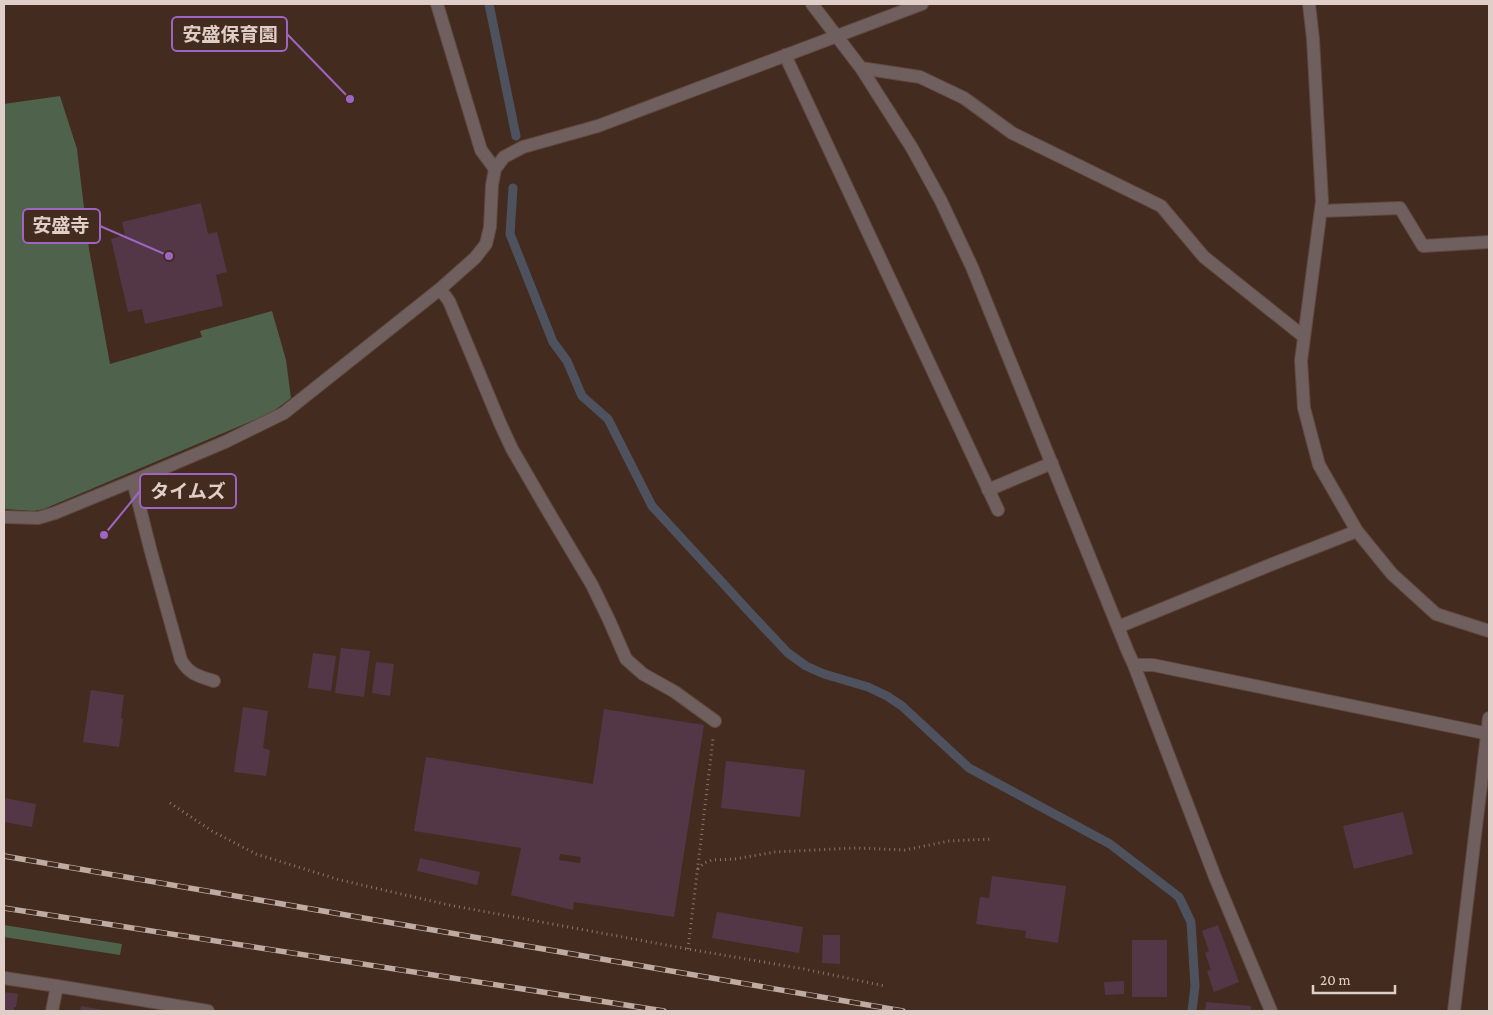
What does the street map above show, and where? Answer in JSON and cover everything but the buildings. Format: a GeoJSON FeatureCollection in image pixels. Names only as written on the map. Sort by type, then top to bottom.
{"type":"FeatureCollection","features":[{"type":"Feature","properties":{"kind":"street"},"geometry":{"type":"LineString","coordinates":[[437,4],[482,150],[495,169]]}},
{"type":"Feature","properties":{"kind":"street"},"geometry":{"type":"LineString","coordinates":[[812,4],[861,68],[912,148],[941,201],[972,267],[1134,664],[1215,878],[1271,1011]]}},
{"type":"Feature","properties":{"kind":"street"},"geometry":{"type":"LineString","coordinates":[[4,517],[38,518],[133,481],[284,413],[440,289],[475,258],[486,244],[490,227],[495,169],[504,157],[523,147],[598,126],[922,4]]}},
{"type":"Feature","properties":{"kind":"street"},"geometry":{"type":"LineString","coordinates":[[1308,4],[1313,38],[1322,201],[1301,361],[1304,408],[1319,465],[1357,531],[1392,574],[1436,614],[1489,632]]}},
{"type":"Feature","properties":{"kind":"street"},"geometry":{"type":"LineString","coordinates":[[785,55],[998,510]]}},
{"type":"Feature","properties":{"kind":"street"},"geometry":{"type":"LineString","coordinates":[[861,68],[920,76],[964,98],[1012,133],[1161,206],[1204,257],[1303,336]]}},
{"type":"Feature","properties":{"kind":"street"},"geometry":{"type":"LineString","coordinates":[[1321,211],[1400,208],[1423,246],[1489,242]]}},
{"type":"Feature","properties":{"kind":"street"},"geometry":{"type":"LineString","coordinates":[[440,289],[449,301],[512,449],[592,585],[626,659],[643,674],[675,692],[715,721]]}},
{"type":"Feature","properties":{"kind":"street"},"geometry":{"type":"LineString","coordinates":[[988,490],[1052,463]]}},
{"type":"Feature","properties":{"kind":"street"},"geometry":{"type":"LineString","coordinates":[[133,481],[181,660],[186,668],[195,674],[214,681]]}},
{"type":"Feature","properties":{"kind":"street"},"geometry":{"type":"LineString","coordinates":[[1118,627],[1357,531]]}},
{"type":"Feature","properties":{"kind":"street"},"geometry":{"type":"LineString","coordinates":[[1134,664],[1163,667],[1488,734]]}},
{"type":"Feature","properties":{"kind":"street"},"geometry":{"type":"LineString","coordinates":[[1454,1011],[1489,718]]}},
{"type":"Feature","properties":{"kind":"street"},"geometry":{"type":"LineString","coordinates":[[4,978],[208,1011]]}},
{"type":"Feature","properties":{"kind":"street"},"geometry":{"type":"LineString","coordinates":[[52,1011],[57,986]]}},
{"type":"Feature","properties":{"kind":"path"},"geometry":{"type":"LineString","coordinates":[[688,950],[715,721]]}},
{"type":"Feature","properties":{"kind":"path"},"geometry":{"type":"LineString","coordinates":[[170,803],[212,831],[256,854],[340,880],[449,905],[688,950],[804,969],[884,986]]}},
{"type":"Feature","properties":{"kind":"path"},"geometry":{"type":"LineString","coordinates":[[698,869],[704,863],[712,860],[735,860],[775,852],[856,848],[905,850],[949,841],[992,839]]}},
{"type":"Feature","properties":{"kind":"green space"},"geometry":{"type":"Polygon","coordinates":[[[60,96],[77,149],[89,249],[110,364],[202,337],[200,331],[272,311],[286,360],[291,398],[271,413],[44,509],[34,511],[4,509],[4,104],[60,96]]]}},
{"type":"Feature","properties":{"kind":"green space"},"geometry":{"type":"Polygon","coordinates":[[[4,925],[122,944],[120,955],[4,937],[4,925]]]}},
{"type":"Feature","properties":{"kind":"waterway"},"geometry":{"type":"LineString","coordinates":[[489,4],[516,136]]}},
{"type":"Feature","properties":{"kind":"waterway"},"geometry":{"type":"LineString","coordinates":[[513,188],[510,234],[553,342],[567,361],[582,396],[608,419],[652,506],[788,653],[806,666],[824,674],[868,687],[887,696],[902,706],[969,768],[1110,844],[1179,897],[1191,922],[1195,986],[1192,1011]]}},
{"type":"Feature","properties":{"kind":"railway"},"geometry":{"type":"LineString","coordinates":[[4,856],[903,1011]]}},
{"type":"Feature","properties":{"kind":"railway"},"geometry":{"type":"LineString","coordinates":[[4,908],[664,1011]]}},
{"type":"Feature","properties":{"kind":"place","name":"安盛保育園"},"geometry":{"type":"Point","coordinates":[350,99]}},
{"type":"Feature","properties":{"kind":"place","name":"安盛寺"},"geometry":{"type":"Point","coordinates":[169,256]}},
{"type":"Feature","properties":{"kind":"place","name":"タイムズ"},"geometry":{"type":"Point","coordinates":[104,535]}}]}
